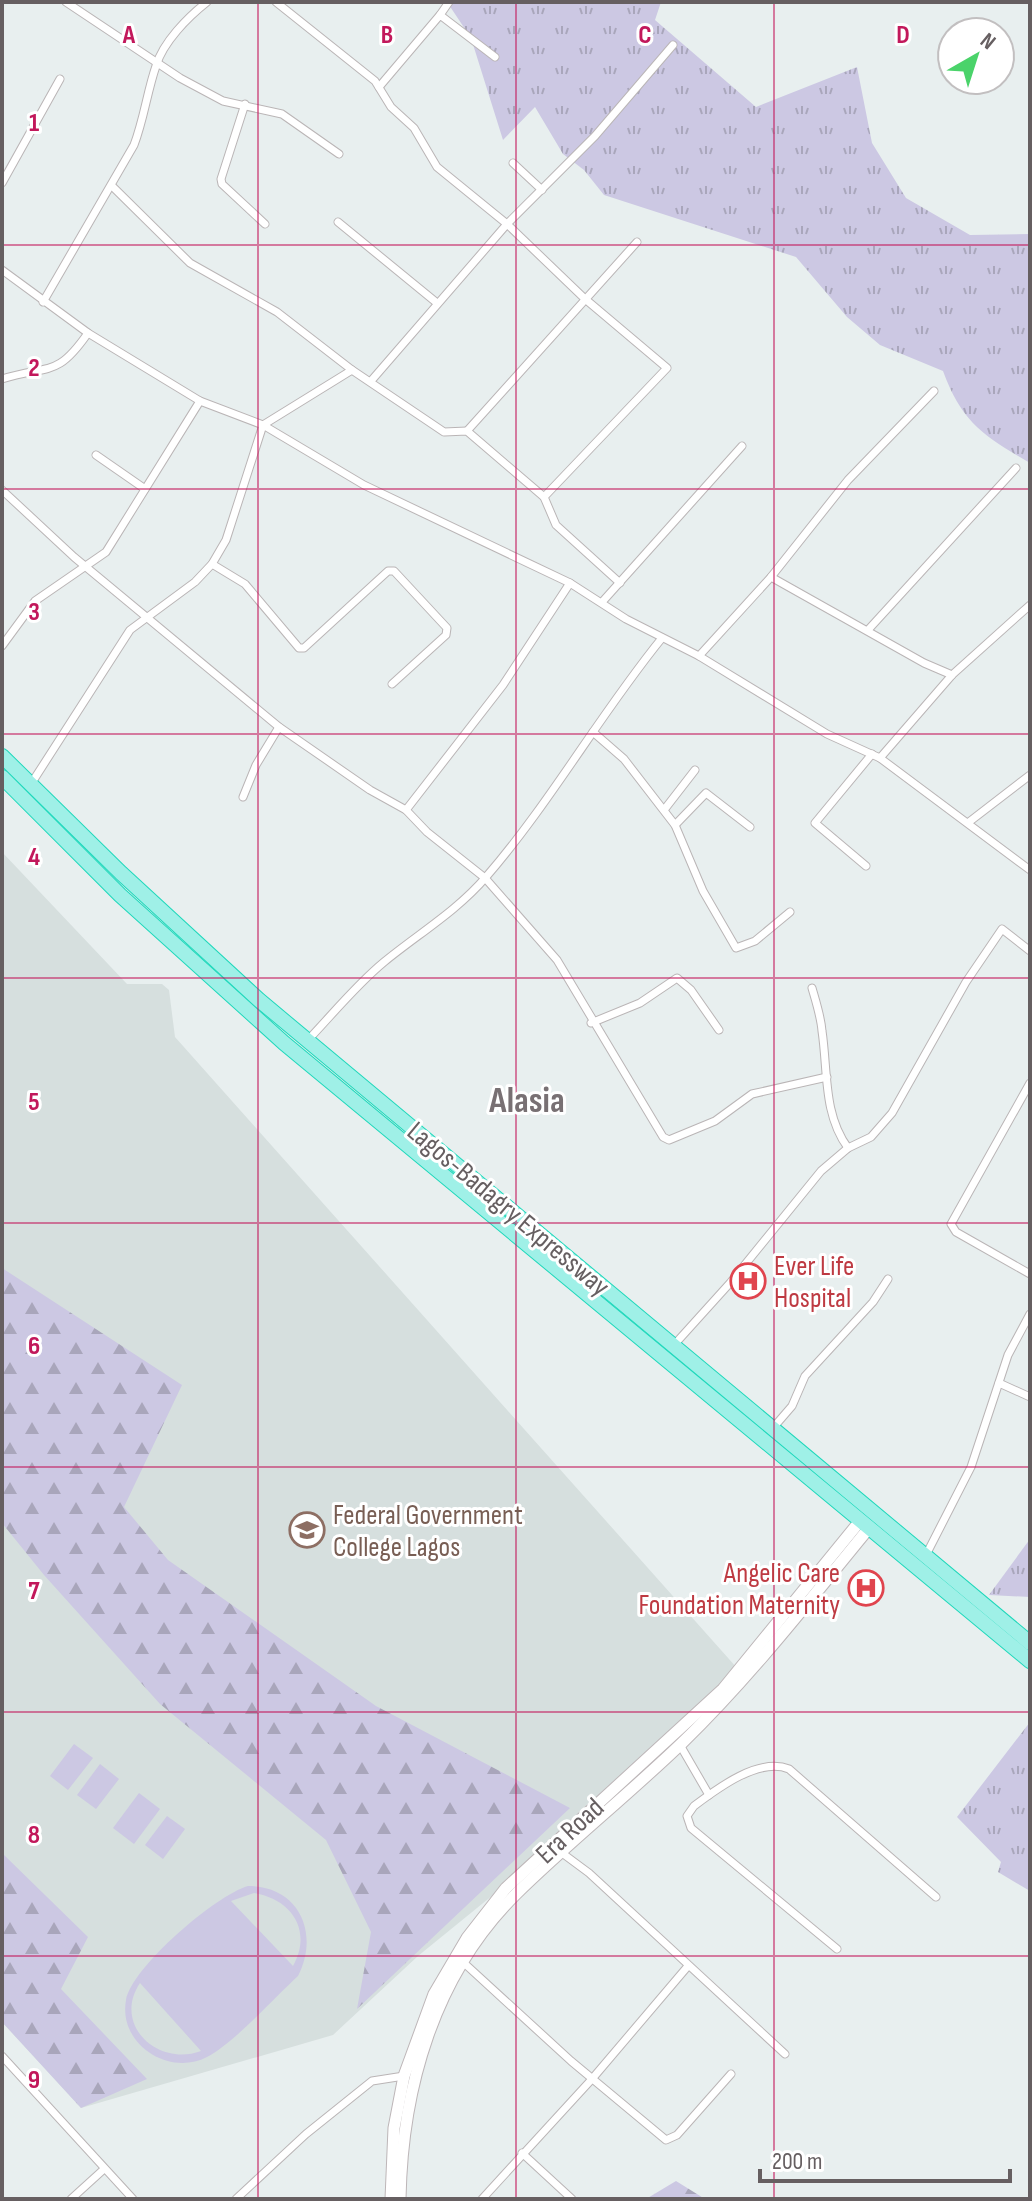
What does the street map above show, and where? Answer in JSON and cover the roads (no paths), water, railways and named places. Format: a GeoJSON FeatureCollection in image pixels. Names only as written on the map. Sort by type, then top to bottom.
{"type":"FeatureCollection","features":[{"type":"Feature","properties":{"kind":"highway","name":"Lagos-Badagry Expressway"},"geometry":{"type":"LineString","coordinates":[[2,756],[219,966],[1030,1643]]}},
{"type":"Feature","properties":{"kind":"highway","name":"Lagos-Badagry Expressway"},"geometry":{"type":"LineString","coordinates":[[2,777],[131,906],[284,1043],[1030,1661]]}},
{"type":"Feature","properties":{"kind":"main road"},"geometry":{"type":"LineString","coordinates":[[400,2199],[406,2112],[430,2015],[464,1963],[514,1896],[680,1745],[751,1672],[865,1524]]}},
{"type":"Feature","properties":{"kind":"main road","name":"Era Road"},"geometry":{"type":"LineString","coordinates":[[391,2199],[395,2117],[404,2076],[453,1960],[492,1904],[723,1689],[865,1524]]}},
{"type":"Feature","properties":{"kind":"street"},"geometry":{"type":"LineString","coordinates":[[66,2],[223,101],[282,114],[339,154]]}},
{"type":"Feature","properties":{"kind":"street"},"geometry":{"type":"LineString","coordinates":[[43,302],[112,186],[144,119],[157,62],[190,16],[207,2]]}},
{"type":"Feature","properties":{"kind":"street"},"geometry":{"type":"LineString","coordinates":[[276,2],[379,87],[391,107],[414,128],[437,167],[507,224],[584,298],[667,368],[544,497]]}},
{"type":"Feature","properties":{"kind":"street"},"geometry":{"type":"LineString","coordinates":[[379,87],[449,2]]}},
{"type":"Feature","properties":{"kind":"street"},"geometry":{"type":"LineString","coordinates":[[440,15],[495,57]]}},
{"type":"Feature","properties":{"kind":"street"},"geometry":{"type":"LineString","coordinates":[[371,381],[507,224],[595,136],[673,45]]}},
{"type":"Feature","properties":{"kind":"street"},"geometry":{"type":"LineString","coordinates":[[2,183],[60,79]]}},
{"type":"Feature","properties":{"kind":"street"},"geometry":{"type":"LineString","coordinates":[[245,104],[221,179],[265,224]]}},
{"type":"Feature","properties":{"kind":"street"},"geometry":{"type":"LineString","coordinates":[[513,163],[542,190]]}},
{"type":"Feature","properties":{"kind":"street"},"geometry":{"type":"LineString","coordinates":[[112,186],[190,263],[277,312],[352,370],[444,432],[467,431],[544,497],[556,525],[620,583]]}},
{"type":"Feature","properties":{"kind":"street"},"geometry":{"type":"LineString","coordinates":[[338,222],[437,303]]}},
{"type":"Feature","properties":{"kind":"street"},"geometry":{"type":"LineString","coordinates":[[467,431],[637,242]]}},
{"type":"Feature","properties":{"kind":"street"},"geometry":{"type":"LineString","coordinates":[[2,270],[88,333],[200,401],[263,425],[364,485],[570,583],[603,601],[626,619],[699,656],[827,734],[876,756],[1030,870]]}},
{"type":"Feature","properties":{"kind":"street"},"geometry":{"type":"LineString","coordinates":[[2,379],[57,367],[70,359],[88,333]]}},
{"type":"Feature","properties":{"kind":"street"},"geometry":{"type":"LineString","coordinates":[[30,786],[130,630],[195,582],[212,564],[226,540],[263,425],[352,370]]}},
{"type":"Feature","properties":{"kind":"street"},"geometry":{"type":"LineString","coordinates":[[699,656],[771,577],[848,480],[934,391]]}},
{"type":"Feature","properties":{"kind":"street"},"geometry":{"type":"LineString","coordinates":[[2,646],[35,601],[106,552],[200,401]]}},
{"type":"Feature","properties":{"kind":"street"},"geometry":{"type":"LineString","coordinates":[[603,601],[742,446]]}},
{"type":"Feature","properties":{"kind":"street"},"geometry":{"type":"LineString","coordinates":[[96,455],[145,489]]}},
{"type":"Feature","properties":{"kind":"street"},"geometry":{"type":"LineString","coordinates":[[868,630],[1016,468]]}},
{"type":"Feature","properties":{"kind":"street"},"geometry":{"type":"LineString","coordinates":[[2,490],[145,616],[279,727],[370,790],[406,810],[427,832],[485,878],[557,960],[591,1023],[663,1137],[669,1140],[715,1121],[752,1094],[827,1077]]}},
{"type":"Feature","properties":{"kind":"street"},"geometry":{"type":"LineString","coordinates":[[212,564],[245,584],[299,648],[304,648],[388,571],[394,571],[447,628],[446,635],[392,684]]}},
{"type":"Feature","properties":{"kind":"street"},"geometry":{"type":"LineString","coordinates":[[771,577],[952,675]]}},
{"type":"Feature","properties":{"kind":"street"},"geometry":{"type":"LineString","coordinates":[[406,810],[503,685],[570,583]]}},
{"type":"Feature","properties":{"kind":"street"},"geometry":{"type":"LineString","coordinates":[[866,866],[815,823],[952,675],[1030,605]]}},
{"type":"Feature","properties":{"kind":"street"},"geometry":{"type":"LineString","coordinates":[[307,1041],[381,964],[461,902],[485,878],[593,732],[618,691],[662,638]]}},
{"type":"Feature","properties":{"kind":"street"},"geometry":{"type":"LineString","coordinates":[[243,797],[256,765],[279,727]]}},
{"type":"Feature","properties":{"kind":"street"},"geometry":{"type":"LineString","coordinates":[[593,732],[624,759],[675,825],[703,891],[736,948],[755,941],[790,912]]}},
{"type":"Feature","properties":{"kind":"street"},"geometry":{"type":"LineString","coordinates":[[664,810],[695,770]]}},
{"type":"Feature","properties":{"kind":"street"},"geometry":{"type":"LineString","coordinates":[[969,822],[1030,775]]}},
{"type":"Feature","properties":{"kind":"street"},"geometry":{"type":"LineString","coordinates":[[675,825],[706,793],[750,827]]}},
{"type":"Feature","properties":{"kind":"street"},"geometry":{"type":"LineString","coordinates":[[674,1345],[730,1283],[821,1171],[848,1148],[871,1137],[892,1113],[958,995],[1002,929],[1030,951]]}},
{"type":"Feature","properties":{"kind":"street"},"geometry":{"type":"LineString","coordinates":[[591,1023],[640,1003],[677,978],[719,1030]]}},
{"type":"Feature","properties":{"kind":"street"},"geometry":{"type":"LineString","coordinates":[[812,988],[822,1028],[834,1126],[848,1148]]}},
{"type":"Feature","properties":{"kind":"street"},"geometry":{"type":"LineString","coordinates":[[1030,1083],[951,1224],[956,1232],[1030,1274]]}},
{"type":"Feature","properties":{"kind":"street"},"geometry":{"type":"LineString","coordinates":[[772,1428],[792,1406],[805,1376],[873,1302],[888,1279]]}},
{"type":"Feature","properties":{"kind":"street"},"geometry":{"type":"LineString","coordinates":[[925,1557],[971,1467],[999,1383],[1030,1314]]}},
{"type":"Feature","properties":{"kind":"street"},"geometry":{"type":"LineString","coordinates":[[999,1383],[1030,1397]]}},
{"type":"Feature","properties":{"kind":"street"},"geometry":{"type":"LineString","coordinates":[[680,1745],[709,1795]]}},
{"type":"Feature","properties":{"kind":"street"},"geometry":{"type":"LineString","coordinates":[[837,1949],[691,1828],[687,1816],[709,1795],[758,1768],[776,1764],[789,1769],[936,1897]]}},
{"type":"Feature","properties":{"kind":"street"},"geometry":{"type":"LineString","coordinates":[[562,1853],[589,1873],[785,2054]]}},
{"type":"Feature","properties":{"kind":"street"},"geometry":{"type":"LineString","coordinates":[[464,1963],[592,2079],[666,2140],[677,2135],[731,2074]]}},
{"type":"Feature","properties":{"kind":"street"},"geometry":{"type":"LineString","coordinates":[[482,2199],[592,2079],[688,1966]]}},
{"type":"Feature","properties":{"kind":"street"},"geometry":{"type":"LineString","coordinates":[[2,2056],[103,2170],[133,2199]]}},
{"type":"Feature","properties":{"kind":"street"},"geometry":{"type":"LineString","coordinates":[[236,2199],[306,2134],[372,2081],[404,2076]]}},
{"type":"Feature","properties":{"kind":"street"},"geometry":{"type":"LineString","coordinates":[[522,2153],[572,2199]]}},
{"type":"Feature","properties":{"kind":"street"},"geometry":{"type":"LineString","coordinates":[[71,2199],[103,2170]]}},
{"type":"Feature","properties":{"kind":"place","name":"Ever Life Hospital"},"geometry":{"type":"Point","coordinates":[748,1281]}},
{"type":"Feature","properties":{"kind":"place","name":"Federal Government College Lagos"},"geometry":{"type":"Point","coordinates":[307,1530]}},
{"type":"Feature","properties":{"kind":"place","name":"Angelic Care Foundation Maternity"},"geometry":{"type":"Point","coordinates":[866,1588]}},
{"type":"Feature","properties":{"kind":"district","name":"Alasia"},"geometry":{"type":"Point","coordinates":[527,1099]}}]}
